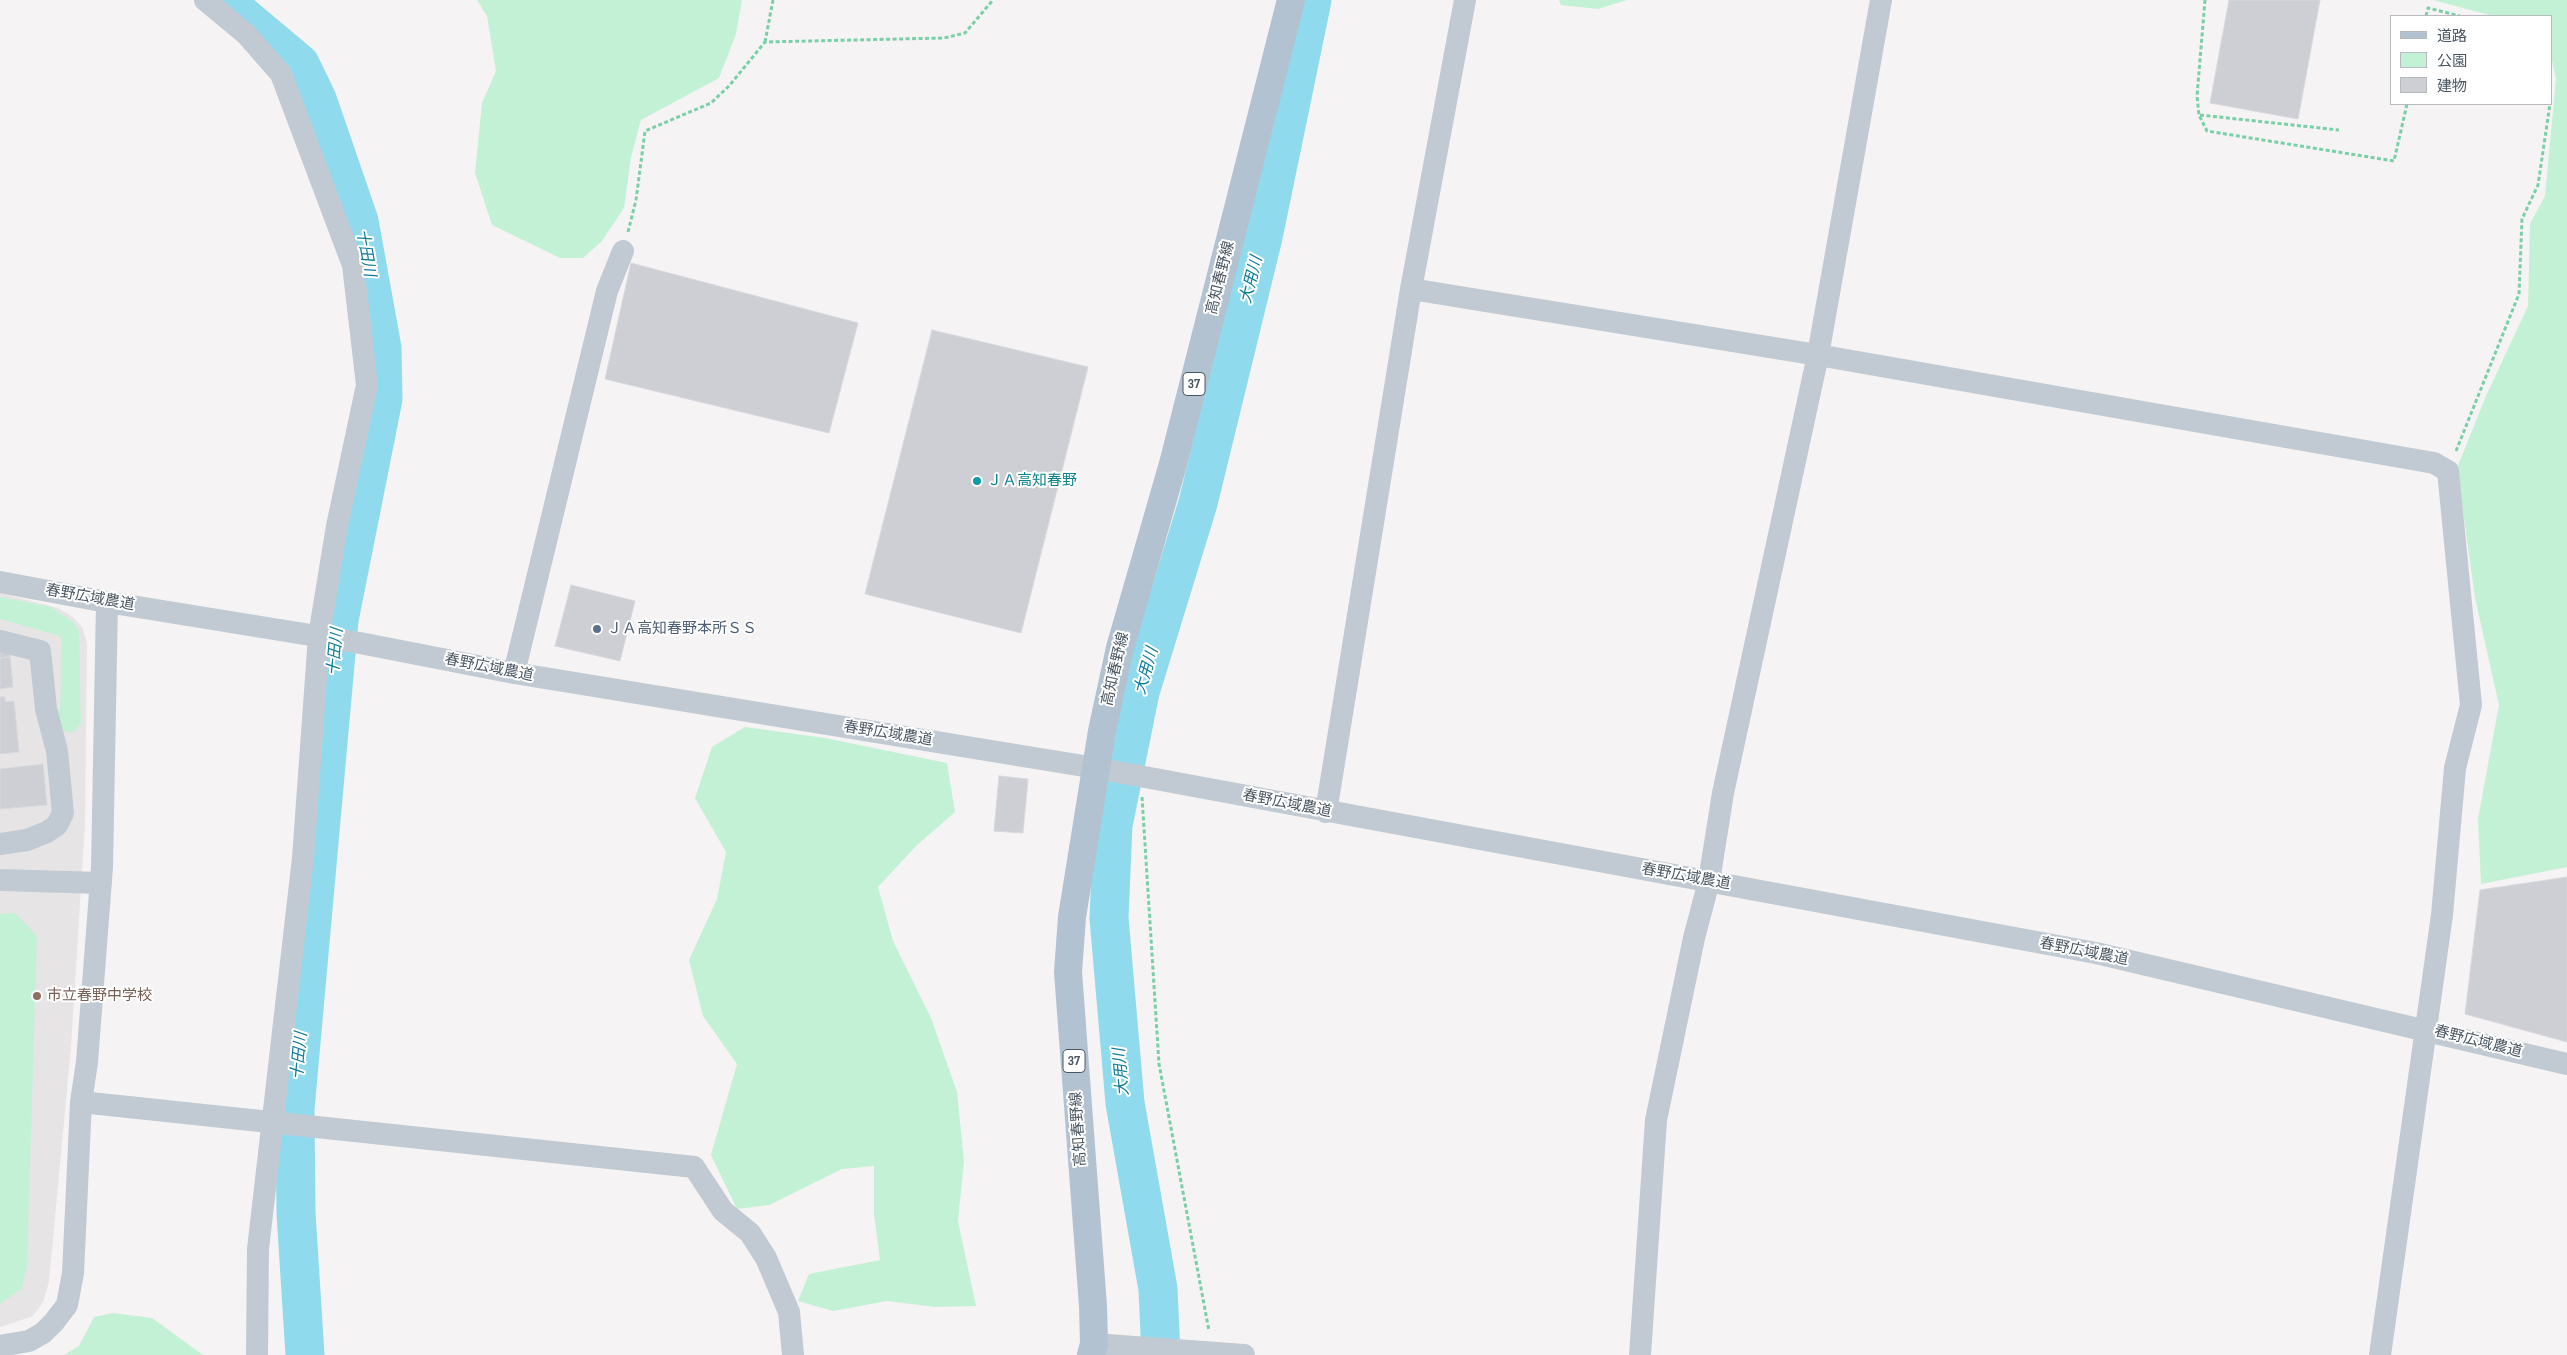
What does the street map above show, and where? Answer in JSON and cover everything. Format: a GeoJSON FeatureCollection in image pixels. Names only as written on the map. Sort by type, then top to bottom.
{"type":"FeatureCollection","features":[{"type":"Feature","properties":{"kind":"main road","name":"高知春野線"},"geometry":{"type":"LineString","coordinates":[[1092,1350],[1094,1306],[1068,972],[1072,917],[1096,768],[1120,648],[1174,464],[1291,0]]}},
{"type":"Feature","properties":{"kind":"street"},"geometry":{"type":"LineString","coordinates":[[205,0],[246,34],[282,74],[353,265],[367,385],[338,526],[323,637],[303,858],[258,1249],[257,1355]]}},
{"type":"Feature","properties":{"kind":"street"},"geometry":{"type":"LineString","coordinates":[[1326,812],[1412,289],[1465,0]]}},
{"type":"Feature","properties":{"kind":"street"},"geometry":{"type":"LineString","coordinates":[[1640,1355],[1656,1120],[1694,938],[1709,881],[1723,793],[1818,355],[1881,0]]}},
{"type":"Feature","properties":{"kind":"street"},"geometry":{"type":"LineString","coordinates":[[514,673],[607,291],[623,252]]}},
{"type":"Feature","properties":{"kind":"street"},"geometry":{"type":"LineString","coordinates":[[1412,289],[1818,355],[2434,462],[2448,471],[2471,705],[2455,768],[2442,915],[2438,1033],[2380,1355]]}},
{"type":"Feature","properties":{"kind":"street","name":"春野広域農道"},"geometry":{"type":"LineString","coordinates":[[0,582],[107,602],[360,643],[514,673],[1096,768],[2096,953],[2567,1064]]}},
{"type":"Feature","properties":{"kind":"street"},"geometry":{"type":"LineString","coordinates":[[0,1346],[29,1341],[43,1333],[67,1305],[75,1247],[81,1102],[87,1062],[101,883],[107,602]]}},
{"type":"Feature","properties":{"kind":"street"},"geometry":{"type":"LineString","coordinates":[[0,641],[40,652],[46,709],[57,751],[63,814],[58,826],[47,832],[27,840],[0,844]]}},
{"type":"Feature","properties":{"kind":"street"},"geometry":{"type":"LineString","coordinates":[[0,880],[101,883]]}},
{"type":"Feature","properties":{"kind":"street"},"geometry":{"type":"LineString","coordinates":[[81,1102],[272,1124],[694,1167],[723,1211],[750,1233],[766,1258],[788,1312],[793,1355]]}},
{"type":"Feature","properties":{"kind":"street"},"geometry":{"type":"LineString","coordinates":[[1092,1350],[1123,1346],[1244,1355]]}},
{"type":"Feature","properties":{"kind":"path"},"geometry":{"type":"LineString","coordinates":[[623,252],[636,200],[644,131],[711,102],[729,86],[765,42],[772,0]]}},
{"type":"Feature","properties":{"kind":"path"},"geometry":{"type":"LineString","coordinates":[[765,42],[944,38],[965,33],[993,0]]}},
{"type":"Feature","properties":{"kind":"path"},"geometry":{"type":"LineString","coordinates":[[2205,0],[2197,96],[2199,115],[2207,131],[2394,161],[2407,105]]}},
{"type":"Feature","properties":{"kind":"path"},"geometry":{"type":"LineString","coordinates":[[2426,15],[2428,8],[2456,15]]}},
{"type":"Feature","properties":{"kind":"path"},"geometry":{"type":"LineString","coordinates":[[2448,471],[2519,294],[2522,219],[2538,185],[2550,105]]}},
{"type":"Feature","properties":{"kind":"path"},"geometry":{"type":"LineString","coordinates":[[2199,115],[2339,130]]}},
{"type":"Feature","properties":{"kind":"path"},"geometry":{"type":"LineString","coordinates":[[1141,777],[1159,1064],[1208,1352]]}},
{"type":"Feature","properties":{"kind":"shaded area","name":"市立春野中学校"},"geometry":{"type":"Polygon","coordinates":[[[0,593],[58,608],[73,617],[82,627],[87,643],[85,823],[71,1047],[49,1282],[43,1302],[33,1316],[0,1327],[0,593]]]}},
{"type":"Feature","properties":{"kind":"green space"},"geometry":{"type":"Polygon","coordinates":[[[477,0],[742,0],[736,34],[719,78],[641,120],[631,157],[624,208],[602,241],[583,258],[560,258],[492,225],[475,173],[482,103],[496,71],[487,16],[477,0]]]}},
{"type":"Feature","properties":{"kind":"green space"},"geometry":{"type":"Polygon","coordinates":[[[1559,0],[1627,0],[1598,9],[1561,5],[1559,0]]]}},
{"type":"Feature","properties":{"kind":"green space"},"geometry":{"type":"Polygon","coordinates":[[[2433,0],[2567,0],[2567,867],[2481,884],[2478,819],[2499,705],[2475,598],[2457,468],[2486,396],[2528,306],[2530,224],[2545,196],[2556,79],[2552,61],[2552,15],[2489,15],[2433,0]]]}},
{"type":"Feature","properties":{"kind":"green space"},"geometry":{"type":"Polygon","coordinates":[[[0,597],[51,607],[73,622],[79,631],[81,723],[73,733],[61,730],[55,711],[60,709],[62,639],[57,635],[0,619],[0,597]]]}},
{"type":"Feature","properties":{"kind":"green space"},"geometry":{"type":"Polygon","coordinates":[[[745,727],[825,738],[947,763],[955,812],[916,846],[878,887],[893,941],[931,1018],[957,1092],[964,1161],[958,1221],[976,1306],[935,1307],[887,1301],[833,1311],[798,1301],[809,1274],[880,1260],[874,1214],[874,1166],[842,1169],[769,1205],[737,1209],[711,1155],[737,1064],[703,1016],[689,960],[717,899],[726,852],[695,798],[712,747],[745,727]]]}},
{"type":"Feature","properties":{"kind":"green space"},"geometry":{"type":"Polygon","coordinates":[[[15,913],[37,936],[27,1265],[22,1288],[0,1304],[0,914],[15,913]]]}},
{"type":"Feature","properties":{"kind":"green space"},"geometry":{"type":"Polygon","coordinates":[[[113,1313],[152,1318],[203,1355],[64,1355],[79,1346],[94,1317],[113,1313]]]}},
{"type":"Feature","properties":{"kind":"building"},"geometry":{"type":"Polygon","coordinates":[[[2229,0],[2320,0],[2298,119],[2210,103],[2229,0]]]}},
{"type":"Feature","properties":{"kind":"building"},"geometry":{"type":"Polygon","coordinates":[[[631,263],[858,323],[829,433],[605,379],[631,263]]]}},
{"type":"Feature","properties":{"kind":"building","name":"ＪＡ高知春野"},"geometry":{"type":"Polygon","coordinates":[[[932,330],[1088,367],[1021,633],[865,594],[932,330]]]}},
{"type":"Feature","properties":{"kind":"building"},"geometry":{"type":"Polygon","coordinates":[[[571,585],[635,601],[620,661],[555,646],[571,585]]]}},
{"type":"Feature","properties":{"kind":"building"},"geometry":{"type":"Polygon","coordinates":[[[10,651],[10,657],[0,658],[0,652],[10,651]]]}},
{"type":"Feature","properties":{"kind":"building"},"geometry":{"type":"Polygon","coordinates":[[[10,657],[13,687],[0,689],[0,658],[10,657]]]}},
{"type":"Feature","properties":{"kind":"building"},"geometry":{"type":"Polygon","coordinates":[[[0,697],[5,697],[5,702],[14,701],[19,752],[0,754],[0,697]]]}},
{"type":"Feature","properties":{"kind":"building"},"geometry":{"type":"Polygon","coordinates":[[[43,764],[47,805],[0,809],[0,769],[43,764]]]}},
{"type":"Feature","properties":{"kind":"building"},"geometry":{"type":"Polygon","coordinates":[[[999,776],[1028,779],[1023,833],[994,831],[999,776]]]}},
{"type":"Feature","properties":{"kind":"building"},"geometry":{"type":"Polygon","coordinates":[[[2567,877],[2567,1042],[2465,1014],[2480,890],[2567,877]]]}},
{"type":"Feature","properties":{"kind":"waterway","name":"十田川"},"geometry":{"type":"LineString","coordinates":[[224,0],[300,64],[317,99],[359,221],[382,348],[383,399],[339,620],[295,1109],[296,1213],[305,1355]]}},
{"type":"Feature","properties":{"kind":"waterway","name":"大用川"},"geometry":{"type":"LineString","coordinates":[[1161,1355],[1158,1289],[1125,1103],[1109,918],[1113,825],[1140,692],[1198,503],[1263,237],[1312,0]]}},
{"type":"Feature","properties":{"kind":"place","name":"ＪＡ高知春野"},"geometry":{"type":"Point","coordinates":[977,481]}},
{"type":"Feature","properties":{"kind":"place","name":"ＪＡ高知春野本所ＳＳ"},"geometry":{"type":"Point","coordinates":[597,629]}},
{"type":"Feature","properties":{"kind":"place","name":"市立春野中学校"},"geometry":{"type":"Point","coordinates":[37,996]}}]}
